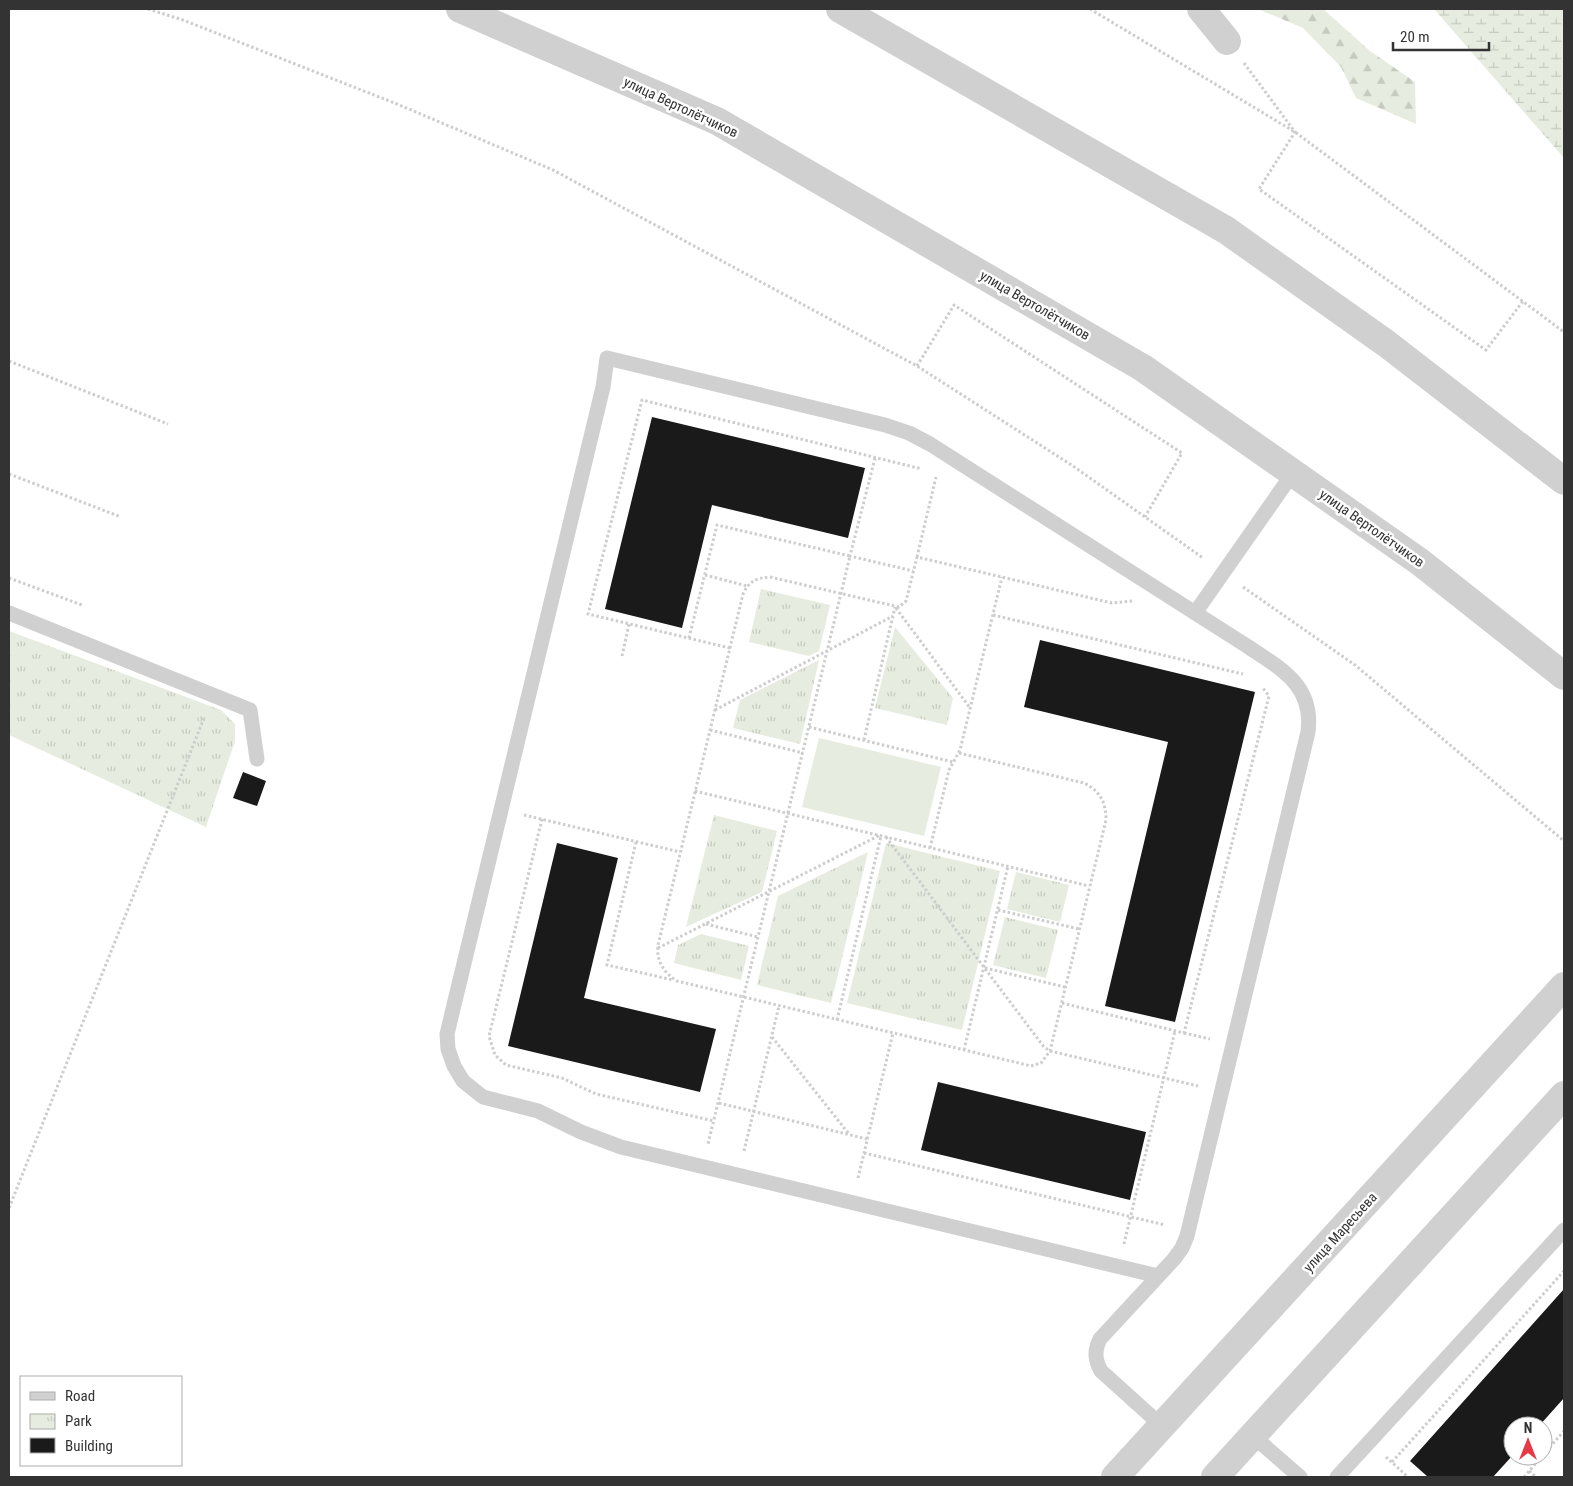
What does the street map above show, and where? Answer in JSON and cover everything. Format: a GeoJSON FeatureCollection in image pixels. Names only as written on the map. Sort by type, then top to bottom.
{"type":"FeatureCollection","features":[{"type":"Feature","properties":{"kind":"street","name":"улица Вертолётчиков"},"geometry":{"type":"LineString","coordinates":[[460,9],[718,121],[1143,368],[1420,562],[1564,676]]}},
{"type":"Feature","properties":{"kind":"street"},"geometry":{"type":"LineString","coordinates":[[840,9],[1226,230],[1387,344],[1564,480]]}},
{"type":"Feature","properties":{"kind":"street"},"geometry":{"type":"LineString","coordinates":[[1201,9],[1227,41]]}},
{"type":"Feature","properties":{"kind":"street","name":"улица Маресьева"},"geometry":{"type":"LineString","coordinates":[[1115,1477],[1564,986]]}},
{"type":"Feature","properties":{"kind":"street"},"geometry":{"type":"LineString","coordinates":[[1216,1477],[1564,1094]]}},
{"type":"Feature","properties":{"kind":"lane"},"geometry":{"type":"LineString","coordinates":[[1158,1276],[621,1147],[580,1132],[538,1111],[483,1097],[463,1081],[454,1066],[448,1049],[447,1034],[604,382],[607,358],[885,425],[909,433],[942,452],[1247,646],[1293,679],[1306,699],[1310,720],[1308,732],[1184,1243],[1179,1253],[1158,1276],[1100,1339],[1097,1345],[1096,1357],[1101,1371],[1162,1426]]}},
{"type":"Feature","properties":{"kind":"lane"},"geometry":{"type":"LineString","coordinates":[[1195,613],[1293,473]]}},
{"type":"Feature","properties":{"kind":"lane"},"geometry":{"type":"LineString","coordinates":[[9,614],[250,710],[257,759]]}},
{"type":"Feature","properties":{"kind":"lane"},"geometry":{"type":"LineString","coordinates":[[1338,1477],[1564,1230]]}},
{"type":"Feature","properties":{"kind":"lane"},"geometry":{"type":"LineString","coordinates":[[1253,1436],[1300,1477]]}},
{"type":"Feature","properties":{"kind":"path"},"geometry":{"type":"LineString","coordinates":[[148,9],[183,20],[397,104],[553,170],[917,366],[1073,466],[1356,665],[1564,841]]}},
{"type":"Feature","properties":{"kind":"path"},"geometry":{"type":"LineString","coordinates":[[1090,9],[1295,132],[1564,332]]}},
{"type":"Feature","properties":{"kind":"path"},"geometry":{"type":"LineString","coordinates":[[1227,41],[1295,132]]}},
{"type":"Feature","properties":{"kind":"path"},"geometry":{"type":"LineString","coordinates":[[1295,132],[1259,189],[1486,350],[1523,301]]}},
{"type":"Feature","properties":{"kind":"path"},"geometry":{"type":"LineString","coordinates":[[917,366],[954,305],[1182,453],[1145,517]]}},
{"type":"Feature","properties":{"kind":"path"},"geometry":{"type":"LineString","coordinates":[[9,361],[168,424]]}},
{"type":"Feature","properties":{"kind":"path"},"geometry":{"type":"LineString","coordinates":[[730,648],[588,614],[642,400],[937,473]]}},
{"type":"Feature","properties":{"kind":"path"},"geometry":{"type":"LineString","coordinates":[[677,981],[662,968],[658,957],[658,948],[714,710],[743,594],[747,586],[758,578],[770,577],[895,607],[902,606],[906,601],[942,452]]}},
{"type":"Feature","properties":{"kind":"path"},"geometry":{"type":"LineString","coordinates":[[703,1166],[875,458]]}},
{"type":"Feature","properties":{"kind":"path"},"geometry":{"type":"LineString","coordinates":[[9,474],[121,517]]}},
{"type":"Feature","properties":{"kind":"path"},"geometry":{"type":"LineString","coordinates":[[689,638],[718,525],[913,571]]}},
{"type":"Feature","properties":{"kind":"path"},"geometry":{"type":"LineString","coordinates":[[917,557],[1112,603],[1139,600],[1158,589]]}},
{"type":"Feature","properties":{"kind":"path"},"geometry":{"type":"LineString","coordinates":[[705,575],[747,586]]}},
{"type":"Feature","properties":{"kind":"path"},"geometry":{"type":"LineString","coordinates":[[930,848],[949,770],[959,753],[1002,577]]}},
{"type":"Feature","properties":{"kind":"path"},"geometry":{"type":"LineString","coordinates":[[9,578],[82,605]]}},
{"type":"Feature","properties":{"kind":"path"},"geometry":{"type":"LineString","coordinates":[[864,740],[895,607]]}},
{"type":"Feature","properties":{"kind":"path"},"geometry":{"type":"LineString","coordinates":[[895,607],[970,708]]}},
{"type":"Feature","properties":{"kind":"path"},"geometry":{"type":"LineString","coordinates":[[993,615],[1246,674]]}},
{"type":"Feature","properties":{"kind":"path"},"geometry":{"type":"LineString","coordinates":[[714,710],[893,616]]}},
{"type":"Feature","properties":{"kind":"path"},"geometry":{"type":"LineString","coordinates":[[622,656],[629,624]]}},
{"type":"Feature","properties":{"kind":"path"},"geometry":{"type":"LineString","coordinates":[[1062,1003],[1184,1033],[1269,696],[1259,684]]}},
{"type":"Feature","properties":{"kind":"path"},"geometry":{"type":"LineString","coordinates":[[9,1208],[213,695]]}},
{"type":"Feature","properties":{"kind":"path"},"geometry":{"type":"LineString","coordinates":[[809,726],[953,762]]}},
{"type":"Feature","properties":{"kind":"path"},"geometry":{"type":"LineString","coordinates":[[710,730],[803,753]]}},
{"type":"Feature","properties":{"kind":"path"},"geometry":{"type":"LineString","coordinates":[[636,842],[607,965],[1030,1066],[1041,1063],[1050,1051],[1106,820],[1106,809],[1097,792],[1084,783],[959,753]]}},
{"type":"Feature","properties":{"kind":"path"},"geometry":{"type":"LineString","coordinates":[[695,791],[1090,886]]}},
{"type":"Feature","properties":{"kind":"path"},"geometry":{"type":"LineString","coordinates":[[501,809],[680,852]]}},
{"type":"Feature","properties":{"kind":"path"},"geometry":{"type":"LineString","coordinates":[[542,819],[489,1036],[495,1055],[506,1065],[562,1078],[596,1094],[714,1121]]}},
{"type":"Feature","properties":{"kind":"path"},"geometry":{"type":"LineString","coordinates":[[658,948],[880,836]]}},
{"type":"Feature","properties":{"kind":"path"},"geometry":{"type":"LineString","coordinates":[[836,1020],[880,836]]}},
{"type":"Feature","properties":{"kind":"path"},"geometry":{"type":"LineString","coordinates":[[886,837],[1041,1043],[1050,1051],[1221,1092]]}},
{"type":"Feature","properties":{"kind":"path"},"geometry":{"type":"LineString","coordinates":[[964,1050],[1008,866]]}},
{"type":"Feature","properties":{"kind":"path"},"geometry":{"type":"LineString","coordinates":[[998,910],[1079,929]]}},
{"type":"Feature","properties":{"kind":"path"},"geometry":{"type":"LineString","coordinates":[[705,924],[758,937]]}},
{"type":"Feature","properties":{"kind":"path"},"geometry":{"type":"LineString","coordinates":[[984,968],[1065,987]]}},
{"type":"Feature","properties":{"kind":"path"},"geometry":{"type":"LineString","coordinates":[[738,1175],[779,1006]]}},
{"type":"Feature","properties":{"kind":"path"},"geometry":{"type":"LineString","coordinates":[[1119,1266],[1175,1031]]}},
{"type":"Feature","properties":{"kind":"path"},"geometry":{"type":"LineString","coordinates":[[852,1202],[893,1033]]}},
{"type":"Feature","properties":{"kind":"path"},"geometry":{"type":"LineString","coordinates":[[772,1036],[850,1135]]}},
{"type":"Feature","properties":{"kind":"path"},"geometry":{"type":"LineString","coordinates":[[719,1102],[868,1138]]}},
{"type":"Feature","properties":{"kind":"path"},"geometry":{"type":"LineString","coordinates":[[864,1152],[1188,1230]]}},
{"type":"Feature","properties":{"kind":"path"},"geometry":{"type":"LineString","coordinates":[[1392,1462],[1564,1271]]}},
{"type":"Feature","properties":{"kind":"path"},"geometry":{"type":"LineString","coordinates":[[1553,1444],[1564,1431]]}},
{"type":"Feature","properties":{"kind":"path"},"geometry":{"type":"LineString","coordinates":[[1524,1477],[1534,1466]]}},
{"type":"Feature","properties":{"kind":"path"},"geometry":{"type":"LineString","coordinates":[[1529,1471],[1536,1477]]}},
{"type":"Feature","properties":{"kind":"green space"},"geometry":{"type":"Polygon","coordinates":[[[1258,9],[1323,9],[1370,51],[1415,82],[1416,124],[1356,98],[1341,67],[1303,28],[1258,9]]]}},
{"type":"Feature","properties":{"kind":"green space"},"geometry":{"type":"Polygon","coordinates":[[[1434,9],[1564,9],[1564,158],[1434,9]]]}},
{"type":"Feature","properties":{"kind":"green space"},"geometry":{"type":"Polygon","coordinates":[[[761,589],[830,605],[819,651],[809,656],[749,642],[761,589]]]}},
{"type":"Feature","properties":{"kind":"green space"},"geometry":{"type":"Polygon","coordinates":[[[895,627],[953,698],[947,725],[875,708],[895,627]]]}},
{"type":"Feature","properties":{"kind":"green space"},"geometry":{"type":"Polygon","coordinates":[[[9,631],[221,710],[235,724],[235,741],[206,827],[9,735],[9,631]]]}},
{"type":"Feature","properties":{"kind":"green space"},"geometry":{"type":"Polygon","coordinates":[[[819,660],[800,744],[733,728],[740,700],[819,660]]]}},
{"type":"Feature","properties":{"kind":"green space"},"geometry":{"type":"Polygon","coordinates":[[[819,738],[941,767],[924,836],[802,807],[819,738]]]}},
{"type":"Feature","properties":{"kind":"green space"},"geometry":{"type":"Polygon","coordinates":[[[714,815],[777,831],[762,892],[686,927],[714,815]]]}},
{"type":"Feature","properties":{"kind":"green space"},"geometry":{"type":"Polygon","coordinates":[[[886,843],[1000,871],[962,1030],[847,1003],[886,843]]]}},
{"type":"Feature","properties":{"kind":"green space"},"geometry":{"type":"Polygon","coordinates":[[[868,852],[831,1003],[757,985],[778,896],[868,852]]]}},
{"type":"Feature","properties":{"kind":"green space"},"geometry":{"type":"Polygon","coordinates":[[[1016,872],[1069,885],[1060,922],[1007,909],[1016,872]]]}},
{"type":"Feature","properties":{"kind":"green space"},"geometry":{"type":"Polygon","coordinates":[[[1005,917],[1058,930],[1046,978],[993,965],[1005,917]]]}},
{"type":"Feature","properties":{"kind":"green space"},"geometry":{"type":"Polygon","coordinates":[[[701,934],[749,946],[741,980],[674,963],[678,945],[701,934]]]}},
{"type":"Feature","properties":{"kind":"building"},"geometry":{"type":"Polygon","coordinates":[[[652,417],[865,468],[848,538],[712,505],[682,628],[605,609],[652,417]]]}},
{"type":"Feature","properties":{"kind":"building"},"geometry":{"type":"Polygon","coordinates":[[[1040,640],[1255,692],[1175,1022],[1105,1006],[1168,742],[1024,707],[1040,640]]]}},
{"type":"Feature","properties":{"kind":"building"},"geometry":{"type":"Polygon","coordinates":[[[243,772],[266,781],[257,806],[233,798],[243,772]]]}},
{"type":"Feature","properties":{"kind":"building"},"geometry":{"type":"Polygon","coordinates":[[[557,843],[618,858],[584,998],[716,1029],[700,1092],[508,1046],[557,843]]]}},
{"type":"Feature","properties":{"kind":"building"},"geometry":{"type":"Polygon","coordinates":[[[938,1082],[1146,1132],[1130,1200],[921,1150],[938,1082]]]}},
{"type":"Feature","properties":{"kind":"building"},"geometry":{"type":"Polygon","coordinates":[[[1564,1289],[1564,1398],[1548,1416],[1503,1416],[1503,1466],[1493,1477],[1428,1477],[1410,1461],[1564,1289]]]}}]}
